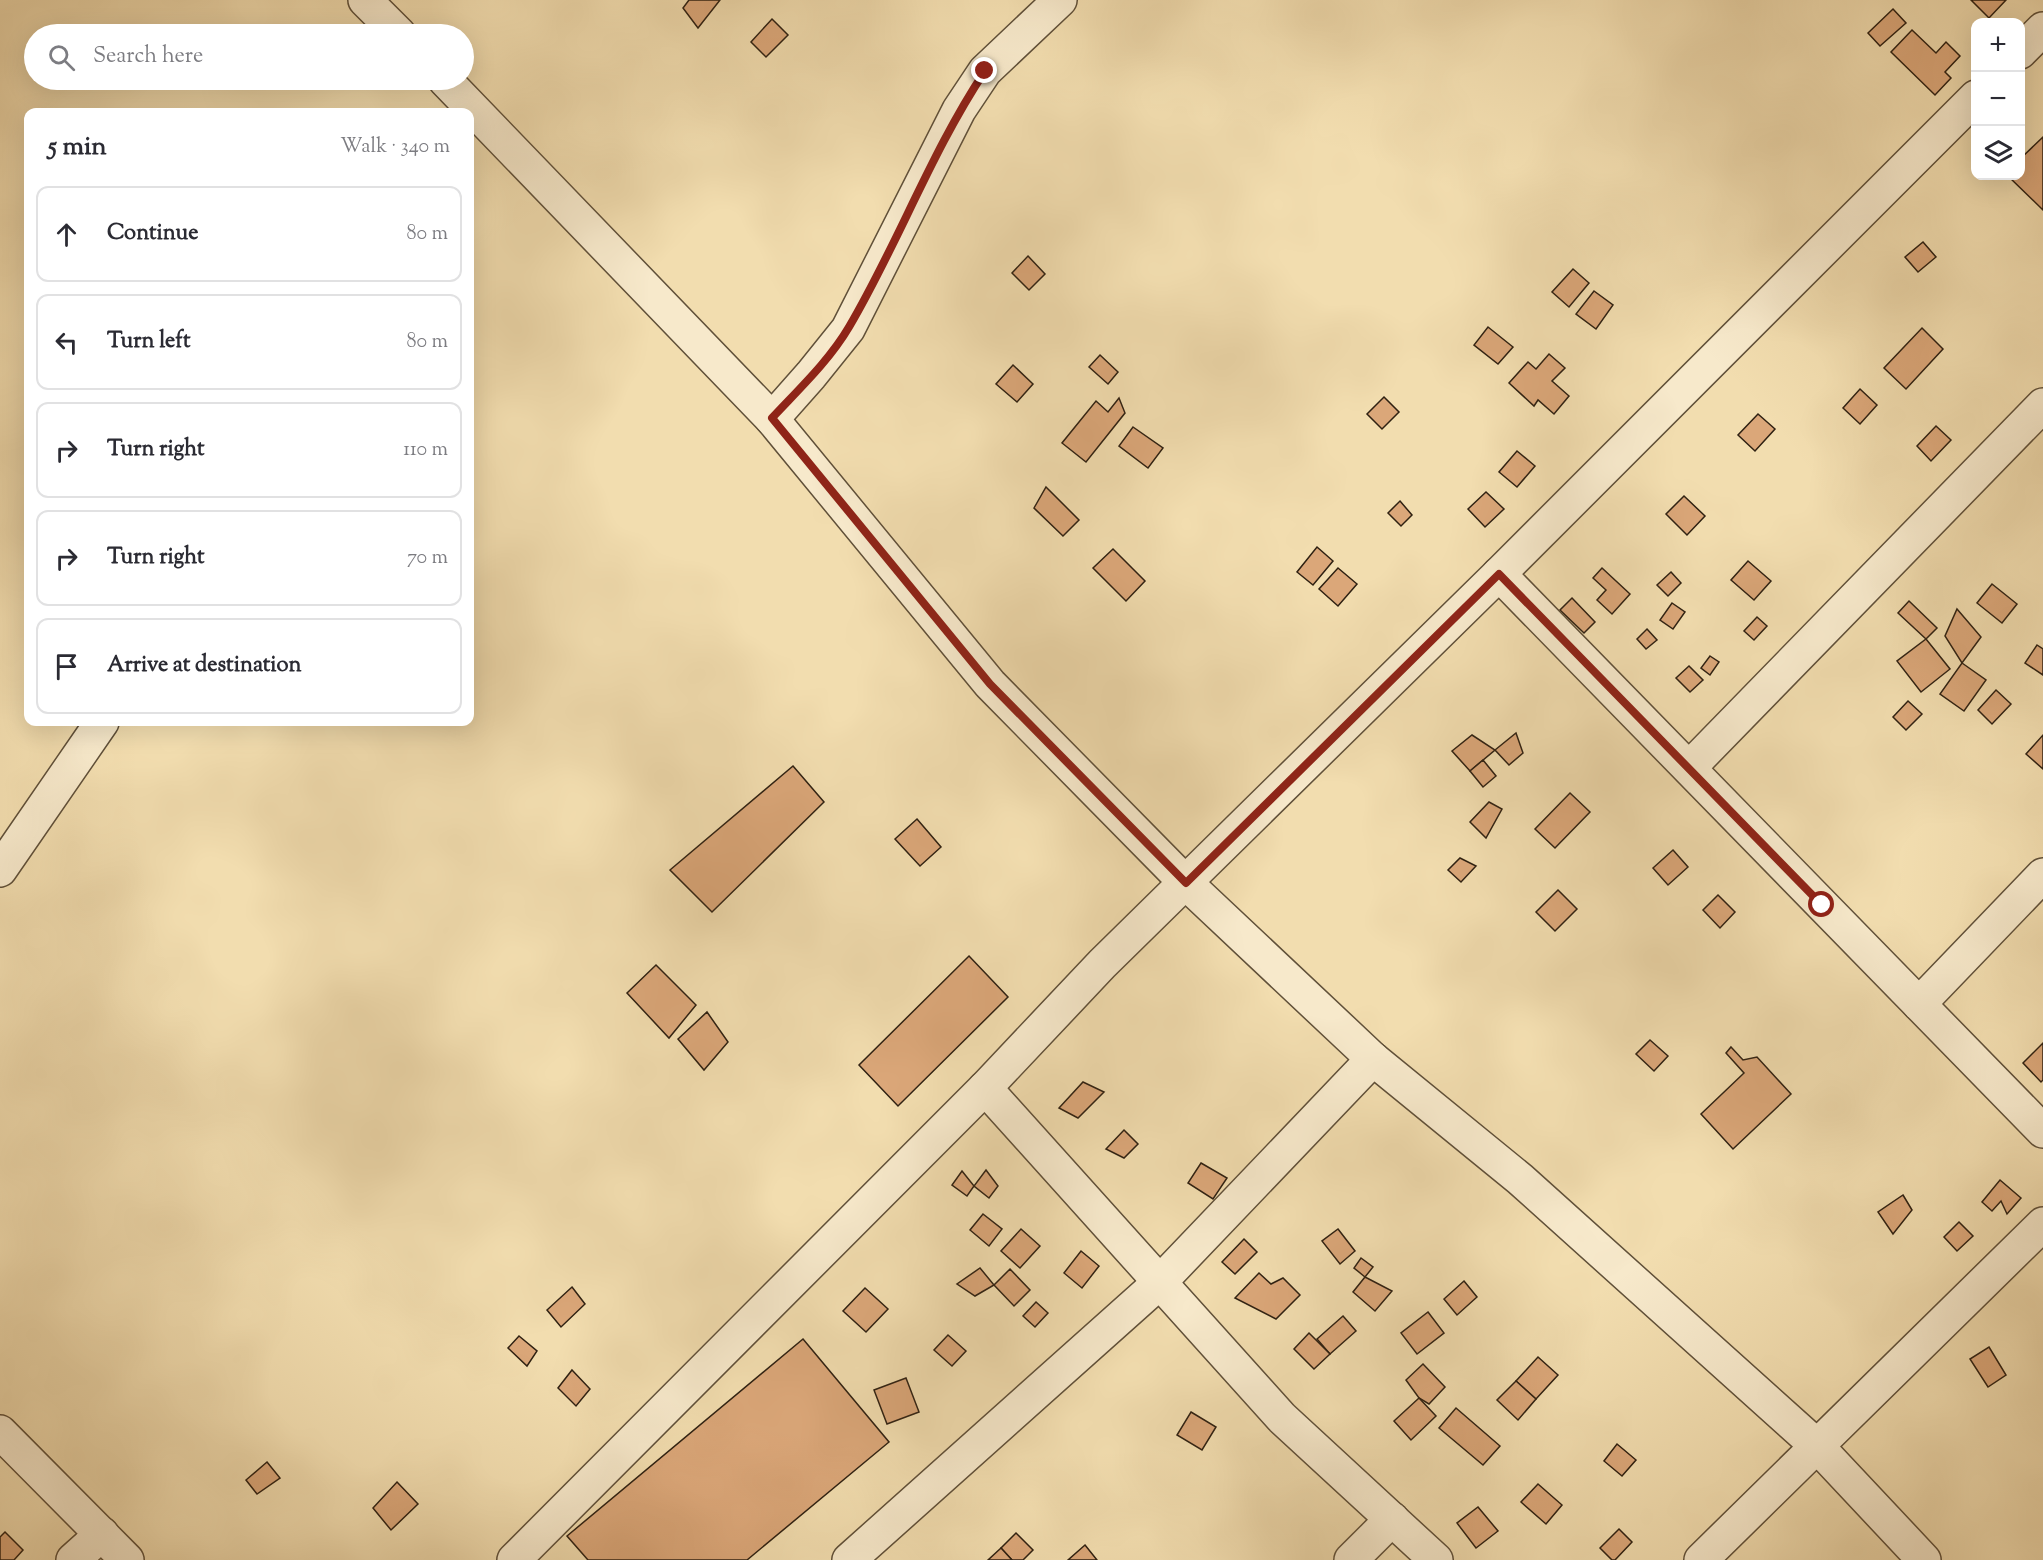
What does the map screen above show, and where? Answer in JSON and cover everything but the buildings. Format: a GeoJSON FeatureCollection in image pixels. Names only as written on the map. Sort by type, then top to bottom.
{"type":"FeatureCollection","features":[{"type":"Feature","properties":{"kind":"street"},"geometry":{"type":"LineString","coordinates":[[365,0],[389,24]]}},
{"type":"Feature","properties":{"kind":"street"},"geometry":{"type":"LineString","coordinates":[[772,418],[812,375],[848,329],[959,110],[985,71],[1060,0]]}},
{"type":"Feature","properties":{"kind":"street"},"geometry":{"type":"LineString","coordinates":[[2025,47],[2043,29]]}},
{"type":"Feature","properties":{"kind":"street"},"geometry":{"type":"LineString","coordinates":[[453,90],[467,108]]}},
{"type":"Feature","properties":{"kind":"street"},"geometry":{"type":"LineString","coordinates":[[531,1554],[985,1088],[1102,964],[1499,574],[1971,102]]}},
{"type":"Feature","properties":{"kind":"street"},"geometry":{"type":"LineString","coordinates":[[474,115],[772,418],[990,684],[1186,883],[1373,1059],[1521,1179],[1817,1446],[1924,1560]]}},
{"type":"Feature","properties":{"kind":"street"},"geometry":{"type":"LineString","coordinates":[[1689,768],[2043,405]]}},
{"type":"Feature","properties":{"kind":"street"},"geometry":{"type":"LineString","coordinates":[[1499,574],[2043,1131]]}},
{"type":"Feature","properties":{"kind":"street"},"geometry":{"type":"LineString","coordinates":[[0,870],[99,726]]}},
{"type":"Feature","properties":{"kind":"street"},"geometry":{"type":"LineString","coordinates":[[1919,1004],[2043,875]]}},
{"type":"Feature","properties":{"kind":"street"},"geometry":{"type":"LineString","coordinates":[[862,1556],[1160,1282],[1373,1059]]}},
{"type":"Feature","properties":{"kind":"street"},"geometry":{"type":"LineString","coordinates":[[985,1088],[1282,1418],[1436,1560]]}},
{"type":"Feature","properties":{"kind":"street"},"geometry":{"type":"LineString","coordinates":[[1701,1560],[2043,1224]]}},
{"type":"Feature","properties":{"kind":"street"},"geometry":{"type":"LineString","coordinates":[[0,1432],[127,1560]]}},
{"type":"Feature","properties":{"kind":"street"},"geometry":{"type":"LineString","coordinates":[[1351,1560],[1392,1519]]}},
{"type":"Feature","properties":{"kind":"street"},"geometry":{"type":"LineString","coordinates":[[73,1560],[102,1534]]}},
{"type":"Feature","properties":{"kind":"route"},"geometry":{"type":"LineString","coordinates":[[985,71],[959,110],[848,329],[812,375],[772,418],[990,684],[1186,883],[1499,574],[1822,905]]}}]}
